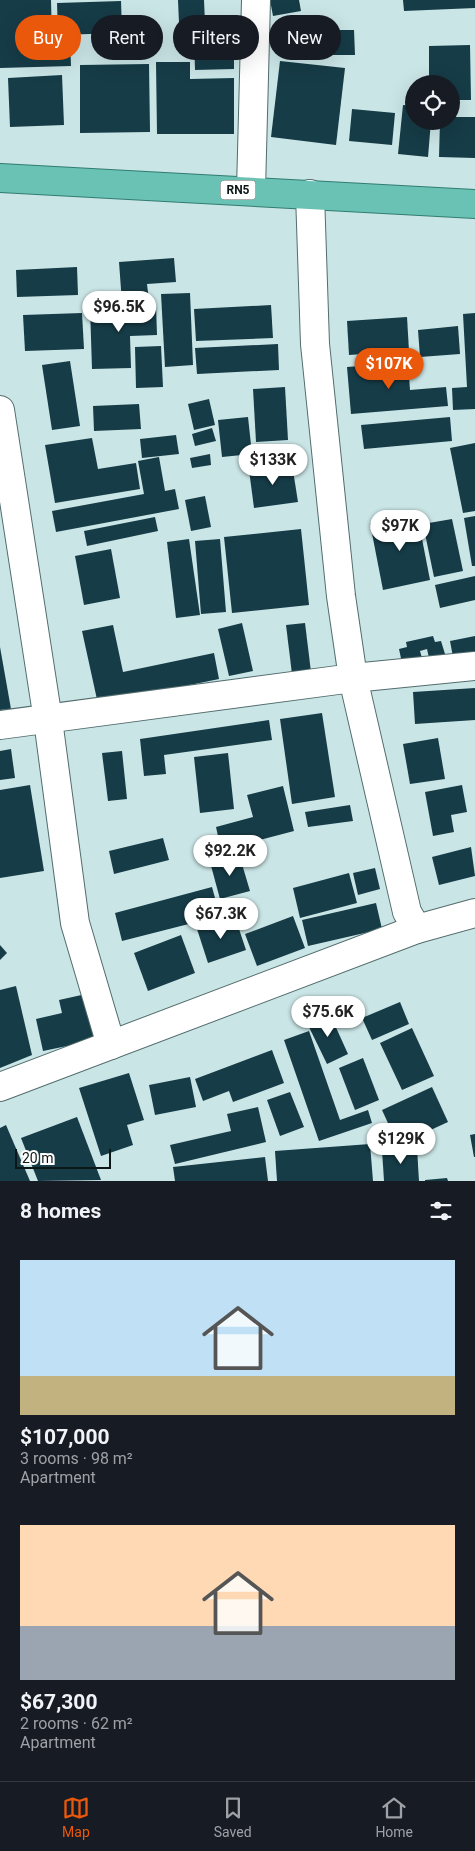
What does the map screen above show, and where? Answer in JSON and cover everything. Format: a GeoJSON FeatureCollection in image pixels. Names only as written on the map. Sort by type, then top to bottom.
{"type":"FeatureCollection","features":[{"type":"Feature","properties":{"kind":"highway","name":"RN5"},"geometry":{"type":"LineString","coordinates":[[0,178],[251,190],[475,204]]}},
{"type":"Feature","properties":{"kind":"street"},"geometry":{"type":"LineString","coordinates":[[251,190],[256,0]]}},
{"type":"Feature","properties":{"kind":"street"},"geometry":{"type":"LineString","coordinates":[[310,194],[315,344],[341,596],[353,678],[408,912],[417,929]]}},
{"type":"Feature","properties":{"kind":"street"},"geometry":{"type":"LineString","coordinates":[[0,410],[48,720],[75,922],[111,1045]]}},
{"type":"Feature","properties":{"kind":"street"},"geometry":{"type":"LineString","coordinates":[[0,725],[353,678],[475,666]]}},
{"type":"Feature","properties":{"kind":"street"},"geometry":{"type":"LineString","coordinates":[[0,1087],[417,929],[475,913]]}},
{"type":"Feature","properties":{"kind":"building"},"geometry":{"type":"Polygon","coordinates":[[[0,0],[51,0],[51,15],[15,15],[15,60],[71,60],[71,66],[0,68],[0,0]]]}},
{"type":"Feature","properties":{"kind":"building"},"geometry":{"type":"Polygon","coordinates":[[[178,0],[204,0],[205,15],[179,15],[178,0]]]}},
{"type":"Feature","properties":{"kind":"building"},"geometry":{"type":"Polygon","coordinates":[[[270,0],[299,0],[301,11],[273,15],[270,0]]]}},
{"type":"Feature","properties":{"kind":"building"},"geometry":{"type":"Polygon","coordinates":[[[403,0],[475,0],[475,8],[404,11],[403,0]]]}},
{"type":"Feature","properties":{"kind":"building"},"geometry":{"type":"Polygon","coordinates":[[[121,1],[121,15],[91,15],[91,34],[81,34],[81,15],[57,15],[57,3],[121,1]]]}},
{"type":"Feature","properties":{"kind":"building"},"geometry":{"type":"Polygon","coordinates":[[[341,30],[354,30],[355,55],[341,55],[341,30]]]}},
{"type":"Feature","properties":{"kind":"building"},"geometry":{"type":"Polygon","coordinates":[[[470,45],[471,100],[460,100],[460,75],[429,75],[429,46],[470,45]]]}},
{"type":"Feature","properties":{"kind":"building"},"geometry":{"type":"Polygon","coordinates":[[[195,60],[234,60],[234,69],[195,70],[195,60]]]}},
{"type":"Feature","properties":{"kind":"building"},"geometry":{"type":"Polygon","coordinates":[[[280,61],[345,68],[336,145],[271,137],[280,61]]]}},
{"type":"Feature","properties":{"kind":"building"},"geometry":{"type":"Polygon","coordinates":[[[156,62],[190,62],[190,79],[234,78],[234,134],[157,134],[156,62]]]}},
{"type":"Feature","properties":{"kind":"building"},"geometry":{"type":"Polygon","coordinates":[[[149,64],[150,132],[80,133],[80,65],[149,64]]]}},
{"type":"Feature","properties":{"kind":"building"},"geometry":{"type":"Polygon","coordinates":[[[62,75],[64,125],[10,127],[8,78],[62,75]]]}},
{"type":"Feature","properties":{"kind":"building"},"geometry":{"type":"Polygon","coordinates":[[[403,105],[405,105],[405,130],[430,130],[428,157],[398,154],[403,105]]]}},
{"type":"Feature","properties":{"kind":"building"},"geometry":{"type":"Polygon","coordinates":[[[352,109],[395,113],[392,145],[349,141],[352,109]]]}},
{"type":"Feature","properties":{"kind":"building"},"geometry":{"type":"Polygon","coordinates":[[[460,117],[475,117],[475,158],[439,157],[440,130],[460,130],[460,117]]]}},
{"type":"Feature","properties":{"kind":"building"},"geometry":{"type":"Polygon","coordinates":[[[174,258],[176,282],[147,284],[149,301],[122,303],[119,262],[174,258]]]}},
{"type":"Feature","properties":{"kind":"building"},"geometry":{"type":"Polygon","coordinates":[[[77,267],[78,295],[17,297],[16,270],[77,267]]]}},
{"type":"Feature","properties":{"kind":"building"},"geometry":{"type":"Polygon","coordinates":[[[190,293],[193,365],[165,367],[161,294],[190,293]]]}},
{"type":"Feature","properties":{"kind":"building"},"geometry":{"type":"Polygon","coordinates":[[[156,305],[157,335],[130,336],[131,368],[92,369],[90,307],[156,305]]]}},
{"type":"Feature","properties":{"kind":"building"},"geometry":{"type":"Polygon","coordinates":[[[271,305],[273,338],[196,341],[194,309],[271,305]]]}},
{"type":"Feature","properties":{"kind":"building"},"geometry":{"type":"Polygon","coordinates":[[[82,313],[84,349],[25,351],[23,315],[82,313]]]}},
{"type":"Feature","properties":{"kind":"building"},"geometry":{"type":"Polygon","coordinates":[[[475,313],[475,409],[453,410],[452,388],[467,387],[463,314],[475,313]]]}},
{"type":"Feature","properties":{"kind":"building"},"geometry":{"type":"Polygon","coordinates":[[[407,317],[409,351],[349,355],[347,321],[407,317]]]}},
{"type":"Feature","properties":{"kind":"building"},"geometry":{"type":"Polygon","coordinates":[[[458,326],[460,354],[420,357],[418,330],[458,326]]]}},
{"type":"Feature","properties":{"kind":"building"},"geometry":{"type":"Polygon","coordinates":[[[278,344],[279,370],[197,374],[195,348],[278,344]]]}},
{"type":"Feature","properties":{"kind":"building"},"geometry":{"type":"Polygon","coordinates":[[[161,346],[163,387],[136,388],[135,347],[161,346]]]}},
{"type":"Feature","properties":{"kind":"building"},"geometry":{"type":"Polygon","coordinates":[[[70,361],[80,426],[52,430],[42,365],[70,361]]]}},
{"type":"Feature","properties":{"kind":"building"},"geometry":{"type":"Polygon","coordinates":[[[408,362],[410,390],[446,387],[448,406],[351,414],[347,367],[408,362]]]}},
{"type":"Feature","properties":{"kind":"building"},"geometry":{"type":"Polygon","coordinates":[[[285,387],[288,440],[256,442],[253,389],[285,387]]]}},
{"type":"Feature","properties":{"kind":"building"},"geometry":{"type":"Polygon","coordinates":[[[209,399],[215,425],[194,430],[188,404],[209,399]]]}},
{"type":"Feature","properties":{"kind":"building"},"geometry":{"type":"Polygon","coordinates":[[[139,404],[141,429],[94,431],[93,406],[139,404]]]}},
{"type":"Feature","properties":{"kind":"building"},"geometry":{"type":"Polygon","coordinates":[[[248,417],[252,454],[222,457],[218,420],[248,417]]]}},
{"type":"Feature","properties":{"kind":"building"},"geometry":{"type":"Polygon","coordinates":[[[450,417],[452,441],[364,449],[361,425],[450,417]]]}},
{"type":"Feature","properties":{"kind":"building"},"geometry":{"type":"Polygon","coordinates":[[[212,428],[216,441],[195,446],[192,434],[212,428]]]}},
{"type":"Feature","properties":{"kind":"building"},"geometry":{"type":"Polygon","coordinates":[[[176,435],[179,454],[142,458],[140,439],[176,435]]]}},
{"type":"Feature","properties":{"kind":"building"},"geometry":{"type":"Polygon","coordinates":[[[92,438],[98,469],[136,463],[140,489],[55,503],[45,445],[92,438]]]}},
{"type":"Feature","properties":{"kind":"building"},"geometry":{"type":"Polygon","coordinates":[[[475,443],[475,511],[463,513],[450,448],[475,443]]]}},
{"type":"Feature","properties":{"kind":"building"},"geometry":{"type":"Polygon","coordinates":[[[210,454],[211,465],[192,468],[190,458],[210,454]]]}},
{"type":"Feature","properties":{"kind":"building"},"geometry":{"type":"Polygon","coordinates":[[[159,457],[165,491],[175,489],[179,509],[56,532],[52,511],[144,494],[138,461],[159,457]]]}},
{"type":"Feature","properties":{"kind":"building"},"geometry":{"type":"Polygon","coordinates":[[[292,464],[298,502],[254,508],[249,470],[292,464]]]}},
{"type":"Feature","properties":{"kind":"building"},"geometry":{"type":"Polygon","coordinates":[[[205,496],[211,527],[191,531],[185,500],[205,496]]]}},
{"type":"Feature","properties":{"kind":"building"},"geometry":{"type":"Polygon","coordinates":[[[417,513],[430,580],[383,590],[370,523],[417,513]]]}},
{"type":"Feature","properties":{"kind":"building"},"geometry":{"type":"Polygon","coordinates":[[[475,516],[475,566],[472,566],[464,518],[475,516]]]}},
{"type":"Feature","properties":{"kind":"building"},"geometry":{"type":"Polygon","coordinates":[[[155,517],[158,531],[87,546],[84,531],[155,517]]]}},
{"type":"Feature","properties":{"kind":"building"},"geometry":{"type":"Polygon","coordinates":[[[452,519],[463,571],[434,577],[423,524],[452,519]]]}},
{"type":"Feature","properties":{"kind":"building"},"geometry":{"type":"Polygon","coordinates":[[[301,529],[309,605],[232,613],[224,537],[301,529]]]}},
{"type":"Feature","properties":{"kind":"building"},"geometry":{"type":"Polygon","coordinates":[[[189,539],[200,615],[176,618],[167,542],[189,539]]]}},
{"type":"Feature","properties":{"kind":"building"},"geometry":{"type":"Polygon","coordinates":[[[220,539],[226,612],[201,614],[195,541],[220,539]]]}},
{"type":"Feature","properties":{"kind":"building"},"geometry":{"type":"Polygon","coordinates":[[[111,549],[120,598],[84,605],[75,556],[111,549]]]}},
{"type":"Feature","properties":{"kind":"building"},"geometry":{"type":"Polygon","coordinates":[[[475,576],[475,600],[440,608],[435,585],[475,576]]]}},
{"type":"Feature","properties":{"kind":"building"},"geometry":{"type":"Polygon","coordinates":[[[242,623],[253,671],[229,676],[218,629],[242,623]]]}},
{"type":"Feature","properties":{"kind":"building"},"geometry":{"type":"Polygon","coordinates":[[[305,623],[311,672],[292,674],[286,625],[305,623]]]}},
{"type":"Feature","properties":{"kind":"building"},"geometry":{"type":"Polygon","coordinates":[[[113,625],[123,672],[214,653],[219,679],[98,704],[82,631],[113,625]]]}},
{"type":"Feature","properties":{"kind":"building"},"geometry":{"type":"Polygon","coordinates":[[[433,636],[435,642],[441,641],[445,654],[429,658],[427,649],[420,651],[422,658],[402,663],[399,649],[407,647],[406,642],[433,636]]]}},
{"type":"Feature","properties":{"kind":"building"},"geometry":{"type":"Polygon","coordinates":[[[475,636],[475,652],[453,657],[450,641],[475,636]]]}},
{"type":"Feature","properties":{"kind":"building"},"geometry":{"type":"Polygon","coordinates":[[[0,647],[11,709],[0,710],[0,647]]]}},
{"type":"Feature","properties":{"kind":"building"},"geometry":{"type":"Polygon","coordinates":[[[475,688],[475,720],[415,724],[413,692],[475,688]]]}},
{"type":"Feature","properties":{"kind":"building"},"geometry":{"type":"Polygon","coordinates":[[[322,713],[335,797],[292,804],[280,719],[322,713]]]}},
{"type":"Feature","properties":{"kind":"building"},"geometry":{"type":"Polygon","coordinates":[[[269,720],[272,740],[164,755],[166,774],[144,776],[140,739],[269,720]]]}},
{"type":"Feature","properties":{"kind":"building"},"geometry":{"type":"Polygon","coordinates":[[[438,738],[445,779],[410,784],[403,744],[438,738]]]}},
{"type":"Feature","properties":{"kind":"building"},"geometry":{"type":"Polygon","coordinates":[[[11,749],[15,778],[0,780],[0,751],[11,749]]]}},
{"type":"Feature","properties":{"kind":"building"},"geometry":{"type":"Polygon","coordinates":[[[122,751],[127,799],[108,801],[102,753],[122,751]]]}},
{"type":"Feature","properties":{"kind":"building"},"geometry":{"type":"Polygon","coordinates":[[[228,753],[234,809],[200,813],[194,757],[228,753]]]}},
{"type":"Feature","properties":{"kind":"building"},"geometry":{"type":"Polygon","coordinates":[[[30,785],[44,871],[0,878],[0,790],[30,785]]]}},
{"type":"Feature","properties":{"kind":"building"},"geometry":{"type":"Polygon","coordinates":[[[462,785],[467,812],[451,815],[454,832],[433,836],[425,792],[462,785]]]}},
{"type":"Feature","properties":{"kind":"building"},"geometry":{"type":"Polygon","coordinates":[[[283,786],[294,831],[221,850],[216,827],[253,817],[247,795],[283,786]]]}},
{"type":"Feature","properties":{"kind":"building"},"geometry":{"type":"Polygon","coordinates":[[[350,805],[353,821],[308,827],[305,812],[350,805]]]}},
{"type":"Feature","properties":{"kind":"building"},"geometry":{"type":"Polygon","coordinates":[[[163,838],[169,860],[114,874],[109,851],[163,838]]]}},
{"type":"Feature","properties":{"kind":"building"},"geometry":{"type":"Polygon","coordinates":[[[471,847],[475,876],[439,885],[432,857],[471,847]]]}},
{"type":"Feature","properties":{"kind":"building"},"geometry":{"type":"Polygon","coordinates":[[[239,854],[250,891],[220,899],[210,862],[239,854]]]}},
{"type":"Feature","properties":{"kind":"building"},"geometry":{"type":"Polygon","coordinates":[[[375,868],[380,889],[358,895],[353,873],[375,868]]]}},
{"type":"Feature","properties":{"kind":"building"},"geometry":{"type":"Polygon","coordinates":[[[349,873],[357,903],[300,918],[293,888],[349,873]]]}},
{"type":"Feature","properties":{"kind":"building"},"geometry":{"type":"Polygon","coordinates":[[[212,887],[220,916],[122,941],[115,913],[212,887]]]}},
{"type":"Feature","properties":{"kind":"building"},"geometry":{"type":"Polygon","coordinates":[[[376,903],[382,929],[308,946],[302,920],[376,903]]]}},
{"type":"Feature","properties":{"kind":"building"},"geometry":{"type":"Polygon","coordinates":[[[293,916],[305,948],[257,966],[245,934],[293,916]]]}},
{"type":"Feature","properties":{"kind":"building"},"geometry":{"type":"Polygon","coordinates":[[[235,917],[246,950],[208,963],[197,929],[235,917]]]}},
{"type":"Feature","properties":{"kind":"building"},"geometry":{"type":"Polygon","coordinates":[[[181,935],[195,973],[148,991],[134,953],[181,935]]]}},
{"type":"Feature","properties":{"kind":"building"},"geometry":{"type":"Polygon","coordinates":[[[0,945],[7,953],[0,960],[0,945]]]}},
{"type":"Feature","properties":{"kind":"building"},"geometry":{"type":"Polygon","coordinates":[[[16,986],[32,1055],[0,1068],[0,990],[16,986]]]}},
{"type":"Feature","properties":{"kind":"building"},"geometry":{"type":"Polygon","coordinates":[[[86,994],[96,1040],[43,1051],[36,1019],[62,1013],[59,1000],[86,994]]]}},
{"type":"Feature","properties":{"kind":"building"},"geometry":{"type":"Polygon","coordinates":[[[400,1002],[409,1024],[372,1040],[362,1018],[400,1002]]]}},
{"type":"Feature","properties":{"kind":"building"},"geometry":{"type":"Polygon","coordinates":[[[329,1012],[348,1054],[327,1064],[307,1023],[329,1012]]]}},
{"type":"Feature","properties":{"kind":"building"},"geometry":{"type":"Polygon","coordinates":[[[412,1028],[434,1076],[402,1090],[380,1043],[412,1028]]]}},
{"type":"Feature","properties":{"kind":"building"},"geometry":{"type":"Polygon","coordinates":[[[309,1031],[340,1120],[368,1110],[372,1123],[319,1141],[284,1040],[309,1031]]]}},
{"type":"Feature","properties":{"kind":"building"},"geometry":{"type":"Polygon","coordinates":[[[272,1050],[284,1083],[233,1102],[229,1091],[203,1101],[195,1079],[272,1050]]]}},
{"type":"Feature","properties":{"kind":"building"},"geometry":{"type":"Polygon","coordinates":[[[363,1058],[379,1100],[355,1110],[339,1068],[363,1058]]]}},
{"type":"Feature","properties":{"kind":"building"},"geometry":{"type":"Polygon","coordinates":[[[129,1073],[144,1120],[127,1125],[133,1145],[101,1156],[79,1088],[129,1073]]]}},
{"type":"Feature","properties":{"kind":"building"},"geometry":{"type":"Polygon","coordinates":[[[190,1077],[196,1107],[155,1115],[149,1085],[190,1077]]]}},
{"type":"Feature","properties":{"kind":"building"},"geometry":{"type":"Polygon","coordinates":[[[432,1087],[448,1122],[398,1145],[382,1110],[432,1087]]]}},
{"type":"Feature","properties":{"kind":"building"},"geometry":{"type":"Polygon","coordinates":[[[290,1092],[304,1127],[280,1136],[267,1100],[290,1092]]]}},
{"type":"Feature","properties":{"kind":"building"},"geometry":{"type":"Polygon","coordinates":[[[258,1107],[266,1142],[175,1164],[170,1145],[231,1131],[227,1114],[258,1107]]]}},
{"type":"Feature","properties":{"kind":"building"},"geometry":{"type":"Polygon","coordinates":[[[77,1117],[101,1180],[38,1181],[21,1138],[77,1117]]]}},
{"type":"Feature","properties":{"kind":"building"},"geometry":{"type":"Polygon","coordinates":[[[6,1125],[30,1181],[0,1181],[0,1128],[6,1125]]]}},
{"type":"Feature","properties":{"kind":"building"},"geometry":{"type":"Polygon","coordinates":[[[475,1134],[475,1157],[474,1157],[470,1135],[475,1134]]]}},
{"type":"Feature","properties":{"kind":"building"},"geometry":{"type":"Polygon","coordinates":[[[370,1144],[373,1181],[277,1181],[275,1151],[370,1144]]]}},
{"type":"Feature","properties":{"kind":"building"},"geometry":{"type":"Polygon","coordinates":[[[417,1148],[419,1181],[384,1181],[382,1150],[417,1148]]]}},
{"type":"Feature","properties":{"kind":"building"},"geometry":{"type":"Polygon","coordinates":[[[265,1157],[268,1181],[175,1181],[173,1167],[265,1157]]]}},
{"type":"Feature","properties":{"kind":"building"},"geometry":{"type":"Polygon","coordinates":[[[447,1178],[448,1181],[425,1181],[425,1180],[447,1178]]]}}]}
